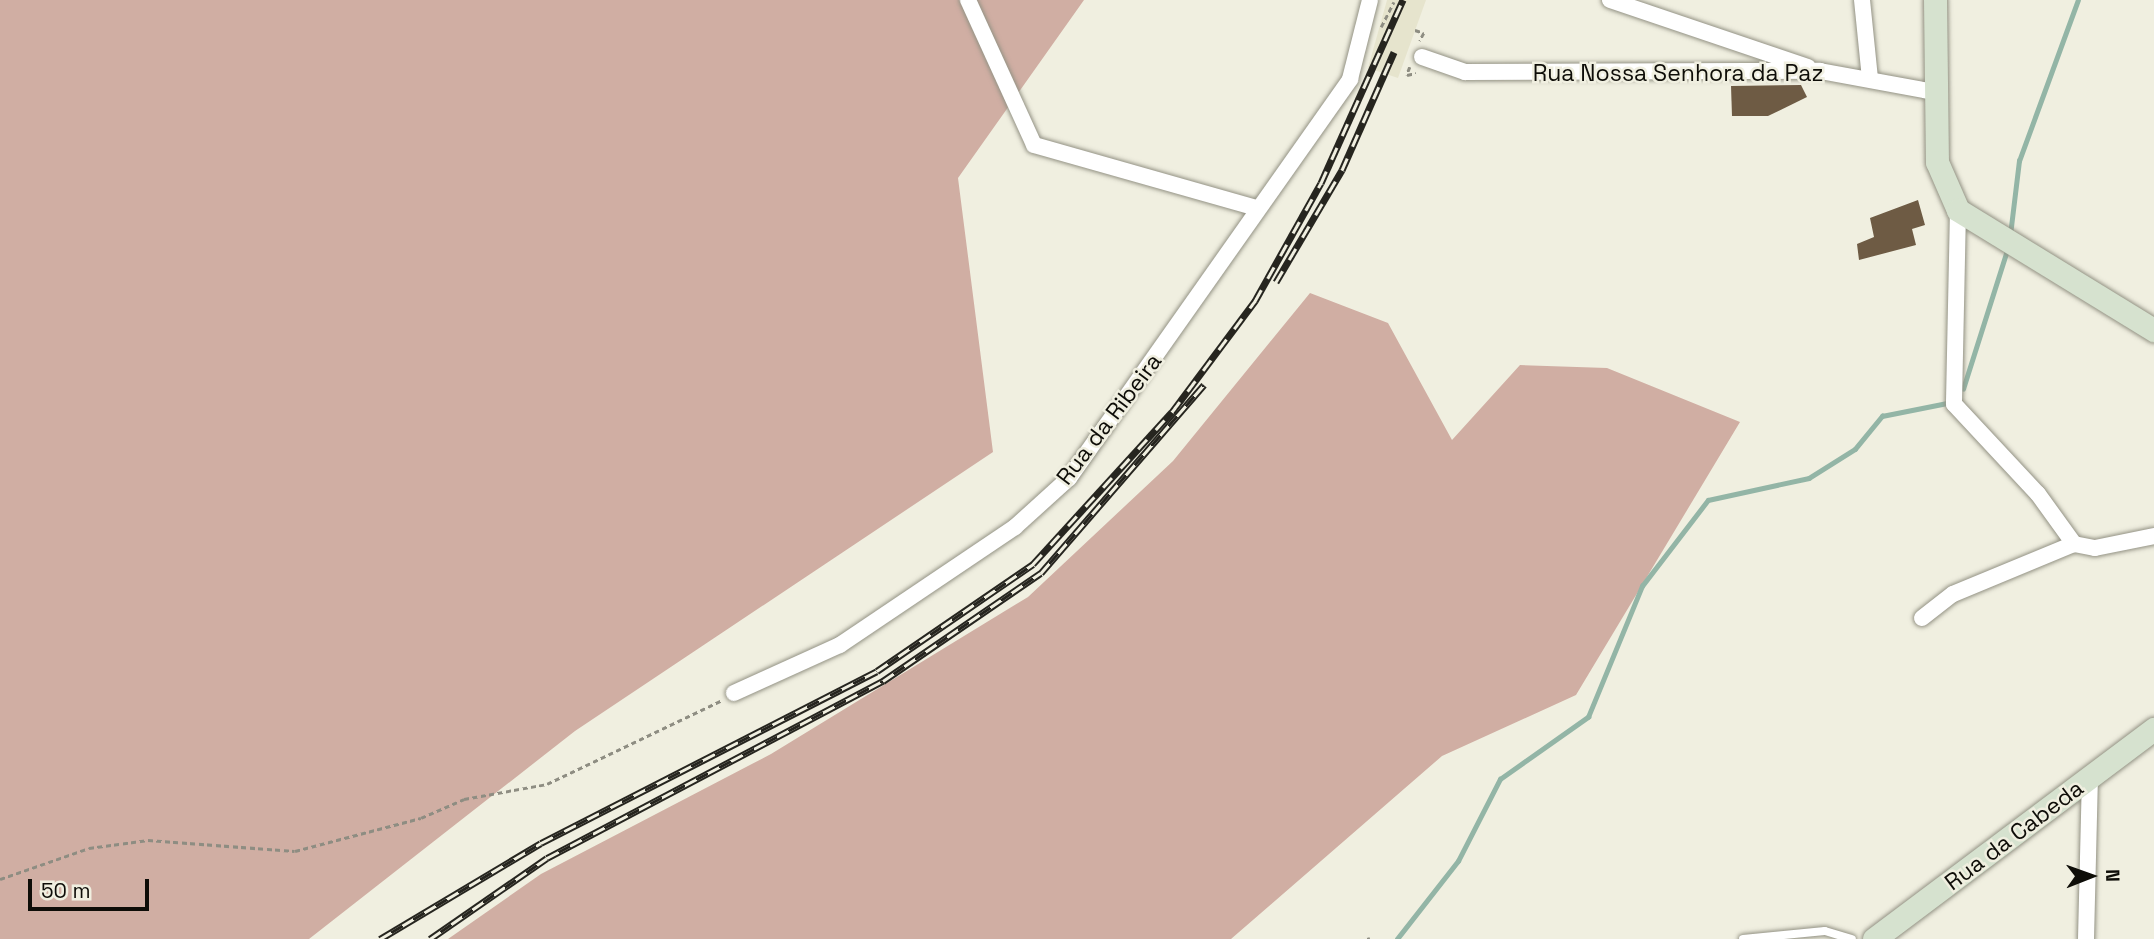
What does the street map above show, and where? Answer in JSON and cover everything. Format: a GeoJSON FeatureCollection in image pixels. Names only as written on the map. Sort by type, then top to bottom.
{"type":"FeatureCollection","features":[{"type":"Feature","properties":{"kind":"main road"},"geometry":{"type":"LineString","coordinates":[[1935,0],[1934,92],[1937,162],[1958,210],[2022,254],[2154,330]]}},
{"type":"Feature","properties":{"kind":"main road","name":"Rua da Cabeda"},"geometry":{"type":"LineString","coordinates":[[1874,939],[2154,729]]}},
{"type":"Feature","properties":{"kind":"street"},"geometry":{"type":"LineString","coordinates":[[968,0],[1034,145],[1257,208]]}},
{"type":"Feature","properties":{"kind":"street","name":"Rua da Ribeira"},"geometry":{"type":"LineString","coordinates":[[734,693],[840,645],[1015,527],[1069,478],[1350,79],[1367,28],[1370,0]]}},
{"type":"Feature","properties":{"kind":"street"},"geometry":{"type":"LineString","coordinates":[[1610,0],[1821,71]]}},
{"type":"Feature","properties":{"kind":"street"},"geometry":{"type":"LineString","coordinates":[[1862,0],[1870,79]]}},
{"type":"Feature","properties":{"kind":"street","name":"Rua Nossa Senhora da Paz"},"geometry":{"type":"LineString","coordinates":[[1422,57],[1465,72],[1821,71],[1934,92]]}},
{"type":"Feature","properties":{"kind":"street"},"geometry":{"type":"LineString","coordinates":[[1958,210],[1954,404],[2038,494],[2074,544]]}},
{"type":"Feature","properties":{"kind":"street"},"geometry":{"type":"LineString","coordinates":[[1922,618],[1953,594],[2074,544],[2095,548],[2154,536]]}},
{"type":"Feature","properties":{"kind":"street"},"geometry":{"type":"LineString","coordinates":[[2086,939],[2090,779]]}},
{"type":"Feature","properties":{"kind":"lane"},"geometry":{"type":"LineString","coordinates":[[1742,939],[1825,931],[1852,939]]}},
{"type":"Feature","properties":{"kind":"path"},"geometry":{"type":"LineString","coordinates":[[0,879],[89,848],[148,840],[295,851],[421,818],[464,799],[547,784],[660,735],[734,693]]}},
{"type":"Feature","properties":{"kind":"shaded area"},"geometry":{"type":"Polygon","coordinates":[[[0,0],[1084,0],[958,178],[993,452],[575,731],[309,939],[0,939],[0,0]]]}},
{"type":"Feature","properties":{"kind":"shaded area"},"geometry":{"type":"Polygon","coordinates":[[[1387,0],[1426,0],[1398,78],[1368,68],[1387,0]]]}},
{"type":"Feature","properties":{"kind":"shaded area"},"geometry":{"type":"Polygon","coordinates":[[[1310,293],[1388,323],[1452,440],[1520,365],[1607,368],[1740,422],[1576,695],[1442,756],[1231,939],[448,939],[541,874],[771,754],[1028,597],[1173,461],[1310,293]]]}},
{"type":"Feature","properties":{"kind":"building"},"geometry":{"type":"Polygon","coordinates":[[[1801,85],[1807,97],[1768,116],[1732,116],[1731,86],[1801,85]]]}},
{"type":"Feature","properties":{"kind":"building"},"geometry":{"type":"Polygon","coordinates":[[[1918,200],[1925,225],[1912,229],[1916,245],[1859,260],[1857,244],[1874,237],[1870,218],[1918,200]]]}},
{"type":"Feature","properties":{"kind":"waterway"},"geometry":{"type":"LineString","coordinates":[[2010,235],[2019,161],[2078,0]]}},
{"type":"Feature","properties":{"kind":"waterway"},"geometry":{"type":"LineString","coordinates":[[1963,389],[2007,250]]}},
{"type":"Feature","properties":{"kind":"waterway"},"geometry":{"type":"LineString","coordinates":[[1397,939],[1458,861],[1500,779],[1588,717],[1642,586],[1708,500],[1809,478],[1855,449],[1882,416],[1947,403]]}},
{"type":"Feature","properties":{"kind":"railway"},"geometry":{"type":"LineString","coordinates":[[380,939],[541,843],[877,671],[1033,564],[1172,412],[1255,301],[1321,183],[1403,0]]}},
{"type":"Feature","properties":{"kind":"railway"},"geometry":{"type":"LineString","coordinates":[[1276,282],[1342,170],[1394,52]]}},
{"type":"Feature","properties":{"kind":"railway"},"geometry":{"type":"LineString","coordinates":[[430,939],[547,858],[883,681],[1041,573],[1204,385]]}}]}
